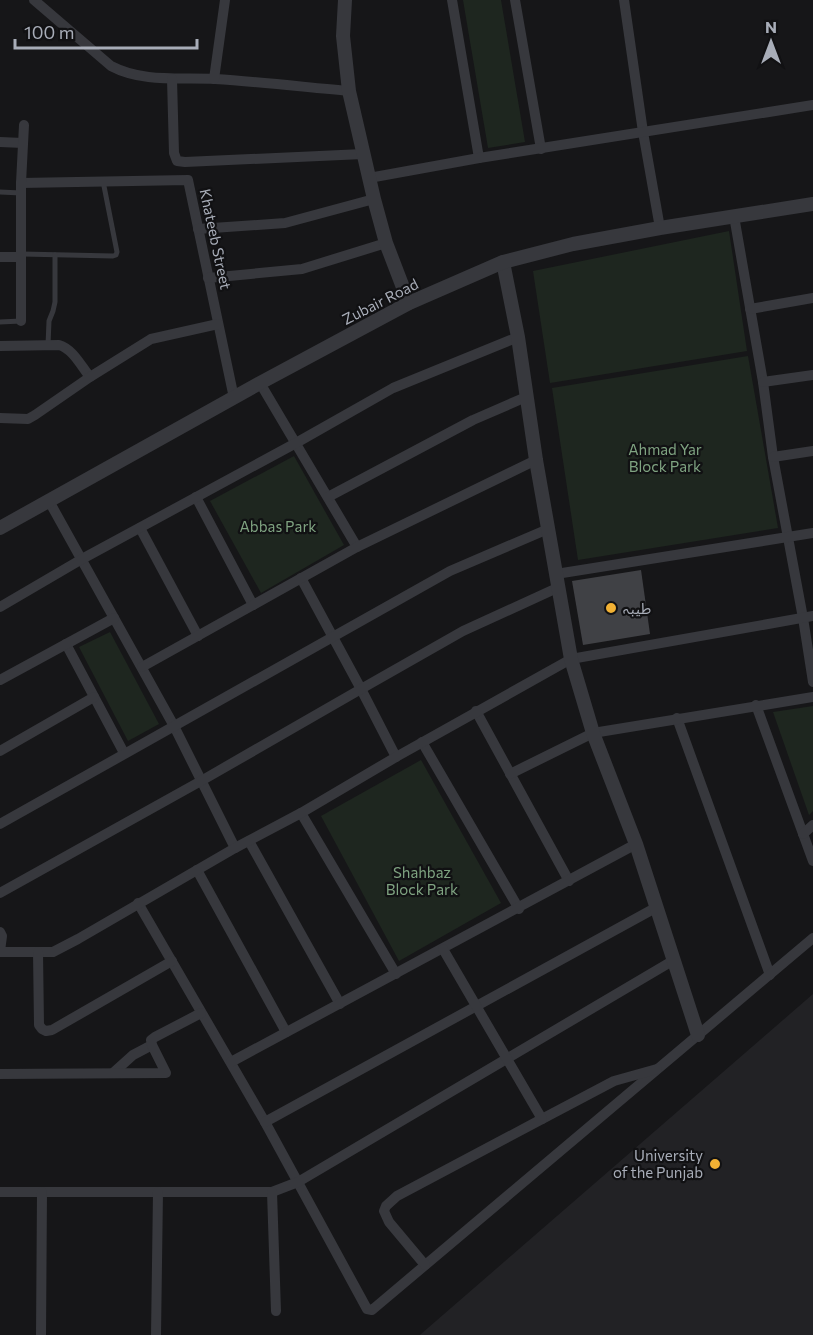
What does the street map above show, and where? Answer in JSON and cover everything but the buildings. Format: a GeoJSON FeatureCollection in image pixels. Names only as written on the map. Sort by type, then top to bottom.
{"type":"FeatureCollection","features":[{"type":"Feature","properties":{"kind":"street"},"geometry":{"type":"LineString","coordinates":[[34,0],[111,66],[122,72],[172,79],[214,79],[349,91]]}},
{"type":"Feature","properties":{"kind":"street"},"geometry":{"type":"LineString","coordinates":[[214,79],[225,0]]}},
{"type":"Feature","properties":{"kind":"street"},"geometry":{"type":"LineString","coordinates":[[345,0],[343,36],[349,91],[386,243],[409,303]]}},
{"type":"Feature","properties":{"kind":"street"},"geometry":{"type":"LineString","coordinates":[[452,0],[479,158]]}},
{"type":"Feature","properties":{"kind":"street"},"geometry":{"type":"LineString","coordinates":[[515,0],[540,149]]}},
{"type":"Feature","properties":{"kind":"street"},"geometry":{"type":"LineString","coordinates":[[624,0],[643,132],[660,228]]}},
{"type":"Feature","properties":{"kind":"street"},"geometry":{"type":"LineString","coordinates":[[172,79],[174,153],[177,161],[363,154]]}},
{"type":"Feature","properties":{"kind":"street"},"geometry":{"type":"LineString","coordinates":[[369,178],[479,158],[813,105]]}},
{"type":"Feature","properties":{"kind":"street"},"geometry":{"type":"LineString","coordinates":[[21,321],[21,188],[24,125]]}},
{"type":"Feature","properties":{"kind":"street"},"geometry":{"type":"LineString","coordinates":[[0,142],[23,142]]}},
{"type":"Feature","properties":{"kind":"street"},"geometry":{"type":"LineString","coordinates":[[185,162],[188,180]]}},
{"type":"Feature","properties":{"kind":"street","name":"Khateeb Street"},"geometry":{"type":"LineString","coordinates":[[21,188],[103,182],[188,180],[234,398]]}},
{"type":"Feature","properties":{"kind":"street"},"geometry":{"type":"LineString","coordinates":[[198,229],[285,223],[374,199]]}},
{"type":"Feature","properties":{"kind":"street","name":"Zubair Road"},"geometry":{"type":"LineString","coordinates":[[0,528],[409,303],[503,262],[573,244],[813,204]]}},
{"type":"Feature","properties":{"kind":"street"},"geometry":{"type":"LineString","coordinates":[[734,216],[763,382],[773,457],[788,537],[808,617],[813,682]]}},
{"type":"Feature","properties":{"kind":"street"},"geometry":{"type":"LineString","coordinates":[[208,278],[302,269],[386,243]]}},
{"type":"Feature","properties":{"kind":"street"},"geometry":{"type":"LineString","coordinates":[[0,257],[21,256]]}},
{"type":"Feature","properties":{"kind":"street"},"geometry":{"type":"LineString","coordinates":[[503,262],[518,337],[536,460],[571,659],[593,733],[636,844],[698,1035]]}},
{"type":"Feature","properties":{"kind":"street"},"geometry":{"type":"LineString","coordinates":[[750,309],[813,298]]}},
{"type":"Feature","properties":{"kind":"street"},"geometry":{"type":"LineString","coordinates":[[0,418],[28,419],[35,416],[90,377],[152,339],[218,324]]}},
{"type":"Feature","properties":{"kind":"street"},"geometry":{"type":"LineString","coordinates":[[0,607],[82,559],[393,388],[518,337]]}},
{"type":"Feature","properties":{"kind":"street"},"geometry":{"type":"LineString","coordinates":[[0,346],[59,345],[66,347],[90,377]]}},
{"type":"Feature","properties":{"kind":"street"},"geometry":{"type":"LineString","coordinates":[[763,382],[813,375]]}},
{"type":"Feature","properties":{"kind":"street"},"geometry":{"type":"LineString","coordinates":[[260,383],[357,547]]}},
{"type":"Feature","properties":{"kind":"street"},"geometry":{"type":"LineString","coordinates":[[327,497],[473,420],[526,397]]}},
{"type":"Feature","properties":{"kind":"street"},"geometry":{"type":"LineString","coordinates":[[773,457],[813,451]]}},
{"type":"Feature","properties":{"kind":"street"},"geometry":{"type":"LineString","coordinates":[[142,668],[357,547],[536,460]]}},
{"type":"Feature","properties":{"kind":"street"},"geometry":{"type":"LineString","coordinates":[[196,497],[254,605]]}},
{"type":"Feature","properties":{"kind":"street"},"geometry":{"type":"LineString","coordinates":[[49,501],[174,726],[235,848]]}},
{"type":"Feature","properties":{"kind":"street"},"geometry":{"type":"LineString","coordinates":[[140,528],[198,636]]}},
{"type":"Feature","properties":{"kind":"street"},"geometry":{"type":"LineString","coordinates":[[0,824],[450,571],[548,529]]}},
{"type":"Feature","properties":{"kind":"street"},"geometry":{"type":"LineString","coordinates":[[0,893],[557,581],[813,533]]}},
{"type":"Feature","properties":{"kind":"street"},"geometry":{"type":"LineString","coordinates":[[301,578],[396,757]]}},
{"type":"Feature","properties":{"kind":"street"},"geometry":{"type":"LineString","coordinates":[[0,932],[2,936],[0,951],[53,952],[571,659],[808,617]]}},
{"type":"Feature","properties":{"kind":"street"},"geometry":{"type":"LineString","coordinates":[[0,680],[114,618]]}},
{"type":"Feature","properties":{"kind":"street"},"geometry":{"type":"LineString","coordinates":[[66,644],[124,753]]}},
{"type":"Feature","properties":{"kind":"street"},"geometry":{"type":"LineString","coordinates":[[0,751],[94,697]]}},
{"type":"Feature","properties":{"kind":"street"},"geometry":{"type":"LineString","coordinates":[[510,774],[593,733],[813,697]]}},
{"type":"Feature","properties":{"kind":"street"},"geometry":{"type":"LineString","coordinates":[[756,705],[813,861]]}},
{"type":"Feature","properties":{"kind":"street"},"geometry":{"type":"LineString","coordinates":[[476,711],[569,881]]}},
{"type":"Feature","properties":{"kind":"street"},"geometry":{"type":"LineString","coordinates":[[677,718],[770,975]]}},
{"type":"Feature","properties":{"kind":"street"},"geometry":{"type":"LineString","coordinates":[[422,742],[519,909]]}},
{"type":"Feature","properties":{"kind":"street"},"geometry":{"type":"LineString","coordinates":[[301,813],[396,974]]}},
{"type":"Feature","properties":{"kind":"street"},"geometry":{"type":"LineString","coordinates":[[803,834],[813,825]]}},
{"type":"Feature","properties":{"kind":"street"},"geometry":{"type":"LineString","coordinates":[[249,841],[340,1004]]}},
{"type":"Feature","properties":{"kind":"street"},"geometry":{"type":"LineString","coordinates":[[231,1062],[636,844]]}},
{"type":"Feature","properties":{"kind":"street"},"geometry":{"type":"LineString","coordinates":[[197,870],[286,1032]]}},
{"type":"Feature","properties":{"kind":"street"},"geometry":{"type":"LineString","coordinates":[[138,903],[265,1122],[366,1309],[372,1310],[813,938]]}},
{"type":"Feature","properties":{"kind":"street"},"geometry":{"type":"LineString","coordinates":[[265,1122],[657,907]]}},
{"type":"Feature","properties":{"kind":"street"},"geometry":{"type":"LineString","coordinates":[[443,949],[542,1119]]}},
{"type":"Feature","properties":{"kind":"street"},"geometry":{"type":"LineString","coordinates":[[38,952],[39,1025],[46,1031],[52,1030],[172,961]]}},
{"type":"Feature","properties":{"kind":"street"},"geometry":{"type":"LineString","coordinates":[[0,1192],[272,1192],[298,1182],[674,960]]}},
{"type":"Feature","properties":{"kind":"street"},"geometry":{"type":"LineString","coordinates":[[0,1074],[166,1073],[152,1045],[152,1040],[201,1013]]}},
{"type":"Feature","properties":{"kind":"street"},"geometry":{"type":"LineString","coordinates":[[113,1073],[133,1055],[152,1045]]}},
{"type":"Feature","properties":{"kind":"street"},"geometry":{"type":"LineString","coordinates":[[425,1265],[389,1222],[384,1211],[397,1196],[614,1082],[661,1068]]}},
{"type":"Feature","properties":{"kind":"street"},"geometry":{"type":"LineString","coordinates":[[40,1335],[42,1192]]}},
{"type":"Feature","properties":{"kind":"street"},"geometry":{"type":"LineString","coordinates":[[156,1335],[158,1192]]}},
{"type":"Feature","properties":{"kind":"street"},"geometry":{"type":"LineString","coordinates":[[272,1192],[276,1311]]}},
{"type":"Feature","properties":{"kind":"lane"},"geometry":{"type":"LineString","coordinates":[[21,256],[116,255],[103,182]]}},
{"type":"Feature","properties":{"kind":"lane"},"geometry":{"type":"LineString","coordinates":[[0,192],[21,188]]}},
{"type":"Feature","properties":{"kind":"lane"},"geometry":{"type":"LineString","coordinates":[[48,345],[49,321],[55,303],[55,255]]}},
{"type":"Feature","properties":{"kind":"lane"},"geometry":{"type":"LineString","coordinates":[[0,322],[21,321]]}},
{"type":"Feature","properties":{"kind":"shaded area","name":"University of the Punjab"},"geometry":{"type":"Polygon","coordinates":[[[813,994],[813,1335],[420,1335],[421,1334],[813,994]]]}},
{"type":"Feature","properties":{"kind":"green space"},"geometry":{"type":"Polygon","coordinates":[[[463,0],[501,0],[525,142],[488,148],[463,0]]]}},
{"type":"Feature","properties":{"kind":"green space"},"geometry":{"type":"Polygon","coordinates":[[[729,231],[747,351],[550,383],[533,271],[729,231]]]}},
{"type":"Feature","properties":{"kind":"green space","name":"Ahmad Yar Block Park"},"geometry":{"type":"Polygon","coordinates":[[[748,356],[778,528],[578,560],[552,388],[748,356]]]}},
{"type":"Feature","properties":{"kind":"green space","name":"Abbas Park"},"geometry":{"type":"Polygon","coordinates":[[[294,456],[344,545],[261,593],[210,501],[294,456]]]}},
{"type":"Feature","properties":{"kind":"green space"},"geometry":{"type":"Polygon","coordinates":[[[110,632],[159,724],[128,741],[79,647],[110,632]]]}},
{"type":"Feature","properties":{"kind":"green space"},"geometry":{"type":"Polygon","coordinates":[[[813,706],[813,811],[809,815],[773,712],[813,706]]]}},
{"type":"Feature","properties":{"kind":"green space","name":"Shahbaz Block Park"},"geometry":{"type":"Polygon","coordinates":[[[421,760],[501,903],[399,961],[321,816],[421,760]]]}},
{"type":"Feature","properties":{"kind":"place","name":"طیبہ"},"geometry":{"type":"Point","coordinates":[611,608]}},
{"type":"Feature","properties":{"kind":"place","name":"University of the Punjab"},"geometry":{"type":"Point","coordinates":[715,1164]}}]}
